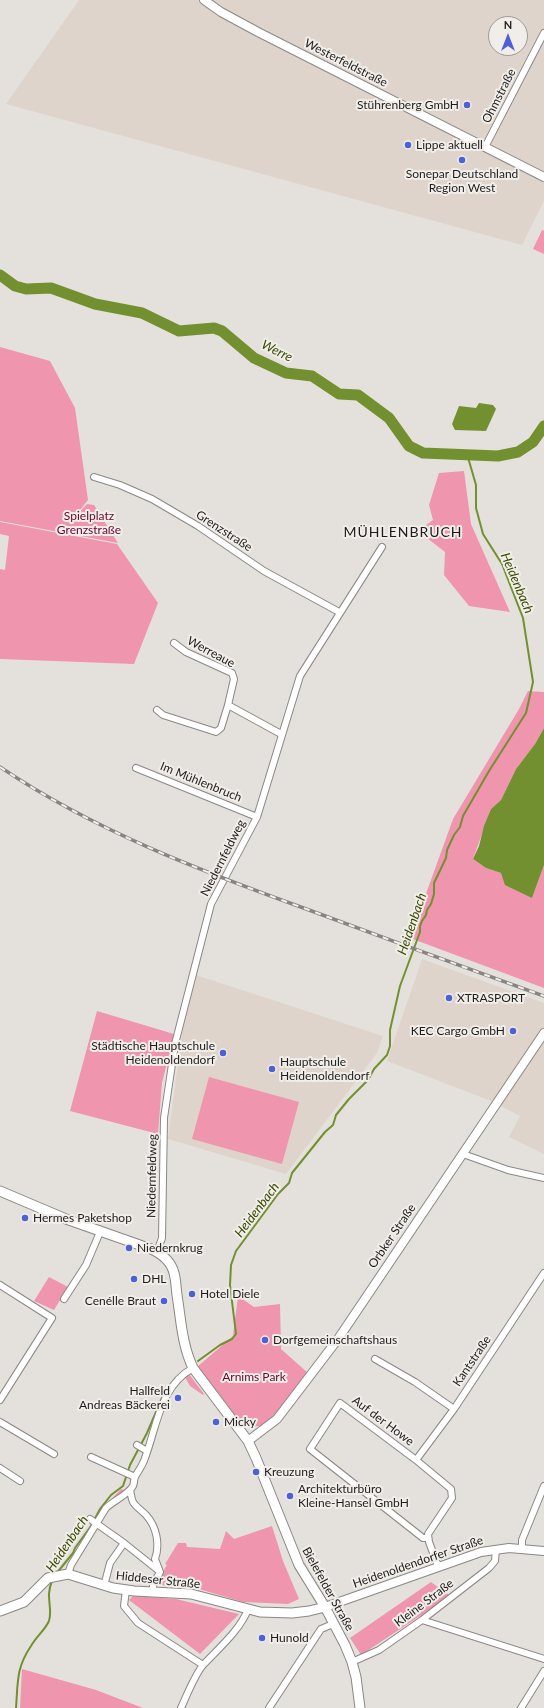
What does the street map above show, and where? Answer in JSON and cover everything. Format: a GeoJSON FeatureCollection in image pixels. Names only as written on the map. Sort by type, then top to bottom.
{"type":"FeatureCollection","features":[{"type":"Feature","properties":{"kind":"main road","name":"Bielefelder Straße"},"geometry":{"type":"LineString","coordinates":[[0,1192],[100,1232],[157,1252],[165,1257],[174,1273],[187,1356],[193,1368],[248,1441],[296,1558],[314,1592],[325,1607],[345,1645],[352,1662],[360,1708]]}},
{"type":"Feature","properties":{"kind":"main road","name":"Hiddeser Straße"},"geometry":{"type":"LineString","coordinates":[[0,1612],[24,1602],[54,1576],[68,1574],[104,1586],[126,1590],[191,1594],[260,1612],[292,1613],[325,1607]]}},
{"type":"Feature","properties":{"kind":"street","name":"Westerfeldstraße"},"geometry":{"type":"LineString","coordinates":[[204,0],[221,12],[258,32],[544,177]]}},
{"type":"Feature","properties":{"kind":"street","name":"Ohmstraße"},"geometry":{"type":"LineString","coordinates":[[485,147],[544,33]]}},
{"type":"Feature","properties":{"kind":"street","name":"Grenzstraße"},"geometry":{"type":"LineString","coordinates":[[94,477],[120,485],[152,499],[198,526],[264,571],[339,612]]}},
{"type":"Feature","properties":{"kind":"street","name":"Niedernfeldweg"},"geometry":{"type":"LineString","coordinates":[[157,1252],[162,1238],[164,1118],[176,1040],[211,904],[257,817],[300,676],[339,612],[382,547]]}},
{"type":"Feature","properties":{"kind":"street","name":"Werreaue"},"geometry":{"type":"LineString","coordinates":[[158,710],[163,715],[216,732],[221,728],[228,705],[234,680],[232,673],[186,652],[174,644]]}},
{"type":"Feature","properties":{"kind":"street"},"geometry":{"type":"LineString","coordinates":[[228,705],[282,734]]}},
{"type":"Feature","properties":{"kind":"street","name":"Im Mühlenbruch"},"geometry":{"type":"LineString","coordinates":[[136,768],[257,817]]}},
{"type":"Feature","properties":{"kind":"street","name":"Orbker Straße"},"geometry":{"type":"LineString","coordinates":[[248,1441],[277,1419],[338,1339],[544,1034]]}},
{"type":"Feature","properties":{"kind":"street"},"geometry":{"type":"LineString","coordinates":[[463,1154],[508,1170],[544,1178]]}},
{"type":"Feature","properties":{"kind":"street"},"geometry":{"type":"LineString","coordinates":[[64,1299],[86,1265],[100,1232]]}},
{"type":"Feature","properties":{"kind":"street","name":"Kantstraße"},"geometry":{"type":"LineString","coordinates":[[416,1460],[454,1409],[544,1273]]}},
{"type":"Feature","properties":{"kind":"street"},"geometry":{"type":"LineString","coordinates":[[0,1285],[52,1318],[0,1400]]}},
{"type":"Feature","properties":{"kind":"street"},"geometry":{"type":"LineString","coordinates":[[375,1359],[415,1382],[454,1409]]}},
{"type":"Feature","properties":{"kind":"street"},"geometry":{"type":"LineString","coordinates":[[130,1475],[143,1464],[148,1451],[155,1412],[177,1380],[193,1368]]}},
{"type":"Feature","properties":{"kind":"street","name":"Auf der Howe"},"geometry":{"type":"LineString","coordinates":[[340,1402],[447,1484],[452,1493],[452,1498],[430,1530],[428,1538],[423,1538],[310,1449],[340,1402]]}},
{"type":"Feature","properties":{"kind":"street"},"geometry":{"type":"LineString","coordinates":[[0,1422],[54,1454]]}},
{"type":"Feature","properties":{"kind":"street"},"geometry":{"type":"LineString","coordinates":[[138,1446],[148,1451]]}},
{"type":"Feature","properties":{"kind":"street"},"geometry":{"type":"LineString","coordinates":[[91,1457],[130,1475]]}},
{"type":"Feature","properties":{"kind":"street"},"geometry":{"type":"LineString","coordinates":[[0,1468],[20,1481]]}},
{"type":"Feature","properties":{"kind":"street"},"geometry":{"type":"LineString","coordinates":[[130,1475],[132,1487],[130,1490],[133,1502],[148,1517],[154,1527],[159,1549],[155,1559],[160,1572],[153,1585],[153,1591]]}},
{"type":"Feature","properties":{"kind":"street"},"geometry":{"type":"LineString","coordinates":[[522,1549],[522,1540],[544,1486]]}},
{"type":"Feature","properties":{"kind":"street"},"geometry":{"type":"LineString","coordinates":[[68,1574],[71,1565],[106,1508],[113,1501],[130,1490]]}},
{"type":"Feature","properties":{"kind":"street"},"geometry":{"type":"LineString","coordinates":[[90,1519],[124,1543],[160,1572]]}},
{"type":"Feature","properties":{"kind":"street"},"geometry":{"type":"LineString","coordinates":[[428,1538],[438,1566]]}},
{"type":"Feature","properties":{"kind":"street"},"geometry":{"type":"LineString","coordinates":[[104,1586],[110,1563],[124,1543]]}},
{"type":"Feature","properties":{"kind":"street","name":"Heidenoldendorfer Straße"},"geometry":{"type":"LineString","coordinates":[[325,1607],[471,1554],[496,1549],[544,1551]]}},
{"type":"Feature","properties":{"kind":"street","name":"Kleine Straße"},"geometry":{"type":"LineString","coordinates":[[352,1662],[379,1650],[422,1620],[489,1568],[495,1561],[496,1549]]}},
{"type":"Feature","properties":{"kind":"street"},"geometry":{"type":"LineString","coordinates":[[126,1590],[124,1606],[138,1622],[203,1665]]}},
{"type":"Feature","properties":{"kind":"street"},"geometry":{"type":"LineString","coordinates":[[181,1708],[203,1665],[213,1657],[245,1617],[248,1609]]}},
{"type":"Feature","properties":{"kind":"street"},"geometry":{"type":"LineString","coordinates":[[422,1620],[544,1659]]}},
{"type":"Feature","properties":{"kind":"street"},"geometry":{"type":"LineString","coordinates":[[268,1708],[321,1629],[334,1624]]}},
{"type":"Feature","properties":{"kind":"street"},"geometry":{"type":"LineString","coordinates":[[521,1708],[544,1671]]}},
{"type":"Feature","properties":{"kind":"shaded area"},"geometry":{"type":"Polygon","coordinates":[[[79,0],[544,0],[544,201],[522,245],[6,104],[79,0]]]}},
{"type":"Feature","properties":{"kind":"shaded area"},"geometry":{"type":"Polygon","coordinates":[[[479,403],[493,405],[496,409],[486,431],[455,430],[452,424],[459,406],[476,408],[479,403]]]}},
{"type":"Feature","properties":{"kind":"shaded area"},"geometry":{"type":"Polygon","coordinates":[[[544,728],[544,865],[532,898],[505,885],[501,873],[486,868],[473,859],[479,846],[484,826],[491,809],[501,800],[516,769],[535,744],[544,728]]]}},
{"type":"Feature","properties":{"kind":"shaded area"},"geometry":{"type":"Polygon","coordinates":[[[422,959],[544,1003],[544,1154],[509,1137],[520,1116],[491,1101],[387,1061],[422,959]]]}},
{"type":"Feature","properties":{"kind":"shaded area","name":"Hauptschule Heidenoldendorf"},"geometry":{"type":"Polygon","coordinates":[[[196,975],[383,1036],[377,1053],[286,1174],[168,1139],[182,1033],[196,975]]]}},
{"type":"Feature","properties":{"kind":"green space"},"geometry":{"type":"Polygon","coordinates":[[[542,230],[544,231],[544,254],[533,249],[542,230]]]}},
{"type":"Feature","properties":{"kind":"green space","name":"Spielplatz Grenzstraße"},"geometry":{"type":"Polygon","coordinates":[[[0,347],[50,361],[75,408],[88,500],[71,521],[87,504],[94,505],[118,543],[0,521],[0,347]]]}},
{"type":"Feature","properties":{"kind":"green space"},"geometry":{"type":"Polygon","coordinates":[[[464,471],[471,524],[510,612],[469,606],[444,575],[445,552],[418,531],[433,520],[429,505],[439,473],[464,471]]]}},
{"type":"Feature","properties":{"kind":"green space"},"geometry":{"type":"Polygon","coordinates":[[[0,522],[117,544],[158,603],[134,664],[0,659],[0,569],[5,570],[9,536],[0,534],[0,522]]]}},
{"type":"Feature","properties":{"kind":"green space"},"geometry":{"type":"Polygon","coordinates":[[[528,691],[544,692],[544,728],[535,744],[516,769],[501,800],[491,809],[473,859],[486,868],[501,873],[532,898],[544,865],[544,988],[410,938],[453,819],[519,709],[528,691]]]}},
{"type":"Feature","properties":{"kind":"green space"},"geometry":{"type":"Polygon","coordinates":[[[97,1011],[174,1034],[162,1083],[158,1134],[70,1111],[97,1011]]]}},
{"type":"Feature","properties":{"kind":"green space"},"geometry":{"type":"Polygon","coordinates":[[[209,1077],[299,1102],[282,1164],[192,1139],[209,1077]]]}},
{"type":"Feature","properties":{"kind":"green space"},"geometry":{"type":"Polygon","coordinates":[[[49,1277],[68,1287],[54,1310],[34,1301],[49,1277]]]}},
{"type":"Feature","properties":{"kind":"green space","name":"Arnims Park"},"geometry":{"type":"Polygon","coordinates":[[[238,1296],[254,1307],[280,1304],[281,1349],[308,1373],[270,1421],[258,1426],[247,1425],[238,1421],[197,1367],[233,1336],[238,1296]]]}},
{"type":"Feature","properties":{"kind":"green space"},"geometry":{"type":"Polygon","coordinates":[[[189,1374],[204,1394],[203,1395],[190,1386],[185,1377],[189,1374]]]}},
{"type":"Feature","properties":{"kind":"green space"},"geometry":{"type":"Polygon","coordinates":[[[130,1481],[132,1481],[132,1483],[122,1493],[105,1506],[121,1489],[124,1490],[129,1485],[130,1481]]]}},
{"type":"Feature","properties":{"kind":"green space"},"geometry":{"type":"Polygon","coordinates":[[[272,1526],[283,1561],[299,1599],[288,1604],[243,1602],[199,1589],[162,1585],[161,1577],[167,1565],[165,1564],[178,1543],[186,1543],[187,1547],[220,1549],[226,1531],[234,1539],[272,1526]]]}},
{"type":"Feature","properties":{"kind":"green space"},"geometry":{"type":"Polygon","coordinates":[[[431,1582],[450,1596],[361,1655],[350,1638],[431,1582]]]}},
{"type":"Feature","properties":{"kind":"green space"},"geometry":{"type":"Polygon","coordinates":[[[133,1596],[176,1599],[239,1614],[200,1654],[129,1600],[133,1596]]]}},
{"type":"Feature","properties":{"kind":"green space"},"geometry":{"type":"Polygon","coordinates":[[[22,1669],[96,1690],[143,1708],[20,1708],[22,1669]]]}},
{"type":"Feature","properties":{"kind":"waterway","name":"Werre"},"geometry":{"type":"LineString","coordinates":[[0,275],[15,286],[26,289],[51,288],[95,304],[142,313],[179,331],[214,328],[222,331],[254,358],[286,373],[312,376],[339,394],[358,395],[389,418],[409,446],[423,453],[498,456],[518,452],[533,442],[544,426]]}},
{"type":"Feature","properties":{"kind":"waterway","name":"Heidenbach"},"geometry":{"type":"LineString","coordinates":[[198,1361],[220,1345],[232,1339],[236,1334],[230,1285],[231,1265],[236,1251],[278,1194],[289,1183],[292,1173],[325,1132],[333,1125],[336,1115],[349,1099],[368,1080],[374,1069],[387,1055],[390,1046],[390,1030],[400,986],[420,932],[420,926],[431,904],[434,894],[434,883],[446,858],[447,850],[454,835],[460,827],[463,816],[489,771],[526,713],[533,682],[523,618],[502,564],[483,534],[476,508],[476,485],[467,454]]}},
{"type":"Feature","properties":{"kind":"waterway","name":"Heidenbach"},"geometry":{"type":"LineString","coordinates":[[56,1574],[73,1553],[91,1526],[100,1509],[111,1495],[123,1486],[130,1465],[147,1433],[162,1398]]}},
{"type":"Feature","properties":{"kind":"waterway","name":"Heidenbach"},"geometry":{"type":"LineString","coordinates":[[16,1708],[20,1668],[26,1654],[49,1621],[49,1592],[52,1581]]}},
{"type":"Feature","properties":{"kind":"railway"},"geometry":{"type":"LineString","coordinates":[[0,767],[73,811],[150,848],[229,880],[544,996]]}},
{"type":"Feature","properties":{"kind":"place","name":"Stührenberg GmbH"},"geometry":{"type":"Point","coordinates":[467,105]}},
{"type":"Feature","properties":{"kind":"place","name":"Lippe aktuell"},"geometry":{"type":"Point","coordinates":[408,145]}},
{"type":"Feature","properties":{"kind":"place","name":"Sonepar Deutschland Region West"},"geometry":{"type":"Point","coordinates":[462,160]}},
{"type":"Feature","properties":{"kind":"place","name":"XTRASPORT"},"geometry":{"type":"Point","coordinates":[449,998]}},
{"type":"Feature","properties":{"kind":"place","name":"KEC Cargo GmbH"},"geometry":{"type":"Point","coordinates":[513,1031]}},
{"type":"Feature","properties":{"kind":"place","name":"Städtische Hauptschule Heidenoldendorf"},"geometry":{"type":"Point","coordinates":[223,1053]}},
{"type":"Feature","properties":{"kind":"place","name":"Hauptschule Heidenoldendorf"},"geometry":{"type":"Point","coordinates":[272,1069]}},
{"type":"Feature","properties":{"kind":"place","name":"Hermes Paketshop"},"geometry":{"type":"Point","coordinates":[25,1218]}},
{"type":"Feature","properties":{"kind":"place","name":"Niedernkrug"},"geometry":{"type":"Point","coordinates":[129,1248]}},
{"type":"Feature","properties":{"kind":"place","name":"DHL"},"geometry":{"type":"Point","coordinates":[134,1279]}},
{"type":"Feature","properties":{"kind":"place","name":"Hotel Diele"},"geometry":{"type":"Point","coordinates":[192,1294]}},
{"type":"Feature","properties":{"kind":"place","name":"Cenélle Braut"},"geometry":{"type":"Point","coordinates":[164,1301]}},
{"type":"Feature","properties":{"kind":"place","name":"Dorfgemeinschaftshaus"},"geometry":{"type":"Point","coordinates":[265,1340]}},
{"type":"Feature","properties":{"kind":"place","name":"Hallfeld Andreas Bäckerei"},"geometry":{"type":"Point","coordinates":[178,1398]}},
{"type":"Feature","properties":{"kind":"place","name":"Micky"},"geometry":{"type":"Point","coordinates":[216,1422]}},
{"type":"Feature","properties":{"kind":"place","name":"Kreuzung"},"geometry":{"type":"Point","coordinates":[256,1472]}},
{"type":"Feature","properties":{"kind":"place","name":"Architekturbüro Kleine-Hansel GmbH"},"geometry":{"type":"Point","coordinates":[290,1496]}},
{"type":"Feature","properties":{"kind":"place","name":"Hunold"},"geometry":{"type":"Point","coordinates":[262,1638]}},
{"type":"Feature","properties":{"kind":"district","name":"MÜHLENBRUCH"},"geometry":{"type":"Point","coordinates":[403,532]}}]}
